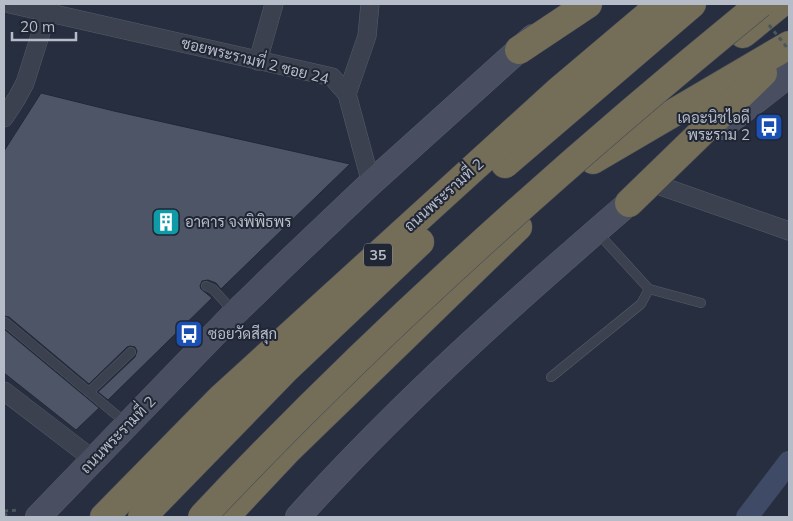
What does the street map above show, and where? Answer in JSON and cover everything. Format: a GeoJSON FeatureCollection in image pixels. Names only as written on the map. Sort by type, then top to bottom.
{"type":"FeatureCollection","features":[{"type":"Feature","properties":{"kind":"highway"},"geometry":{"type":"LineString","coordinates":[[519,50],[588,4]]}},
{"type":"Feature","properties":{"kind":"highway"},"geometry":{"type":"LineString","coordinates":[[557,92],[636,4]]}},
{"type":"Feature","properties":{"kind":"highway","name":"ถนนพระรามที่ 2"},"geometry":{"type":"LineString","coordinates":[[104,517],[221,398],[557,92],[661,4]]}},
{"type":"Feature","properties":{"kind":"highway"},"geometry":{"type":"LineString","coordinates":[[142,517],[287,368],[422,240],[564,112],[692,4]]}},
{"type":"Feature","properties":{"kind":"highway"},"geometry":{"type":"LineString","coordinates":[[202,517],[316,400],[451,271],[605,132],[760,4]]}},
{"type":"Feature","properties":{"kind":"highway"},"geometry":{"type":"LineString","coordinates":[[225,517],[288,450],[535,211],[650,110],[780,4]]}},
{"type":"Feature","properties":{"kind":"highway"},"geometry":{"type":"LineString","coordinates":[[593,160],[789,46]]}},
{"type":"Feature","properties":{"kind":"highway"},"geometry":{"type":"LineString","coordinates":[[628,203],[789,46]]}},
{"type":"Feature","properties":{"kind":"main road","name":"ถนนพระรามที่ 2"},"geometry":{"type":"LineString","coordinates":[[38,517],[235,313],[371,183],[570,4]]}},
{"type":"Feature","properties":{"kind":"main road"},"geometry":{"type":"LineString","coordinates":[[298,517],[411,399],[480,334],[628,203],[789,75]]}},
{"type":"Feature","properties":{"kind":"street","name":"ซอยพระรามที่ 2 ซอย 24"},"geometry":{"type":"LineString","coordinates":[[10,4],[49,8],[258,62],[332,78],[347,94],[371,183]]}},
{"type":"Feature","properties":{"kind":"street"},"geometry":{"type":"LineString","coordinates":[[258,62],[274,4]]}},
{"type":"Feature","properties":{"kind":"street"},"geometry":{"type":"LineString","coordinates":[[347,94],[367,36],[370,4]]}},
{"type":"Feature","properties":{"kind":"street"},"geometry":{"type":"LineString","coordinates":[[4,118],[25,84],[49,8]]}},
{"type":"Feature","properties":{"kind":"street"},"geometry":{"type":"LineString","coordinates":[[652,183],[789,231]]}},
{"type":"Feature","properties":{"kind":"street"},"geometry":{"type":"LineString","coordinates":[[4,391],[94,460]]}},
{"type":"Feature","properties":{"kind":"lane"},"geometry":{"type":"LineString","coordinates":[[596,231],[649,289],[702,303]]}},
{"type":"Feature","properties":{"kind":"lane"},"geometry":{"type":"LineString","coordinates":[[206,286],[213,289],[235,313]]}},
{"type":"Feature","properties":{"kind":"lane"},"geometry":{"type":"LineString","coordinates":[[551,377],[641,304],[649,289]]}},
{"type":"Feature","properties":{"kind":"lane"},"geometry":{"type":"LineString","coordinates":[[5,322],[128,425]]}},
{"type":"Feature","properties":{"kind":"lane"},"geometry":{"type":"LineString","coordinates":[[89,392],[131,352]]}},
{"type":"Feature","properties":{"kind":"path"},"geometry":{"type":"LineString","coordinates":[[4,513],[8,517]]}},
{"type":"Feature","properties":{"kind":"building","name":"อาคาร จงพิพิธพร"},"geometry":{"type":"Polygon","coordinates":[[[41,93],[350,164],[221,289],[216,283],[208,280],[202,281],[201,289],[212,298],[108,400],[98,392],[135,357],[137,351],[135,347],[127,347],[89,384],[9,317],[4,316],[4,151],[41,93]]]}},
{"type":"Feature","properties":{"kind":"building"},"geometry":{"type":"Polygon","coordinates":[[[4,329],[99,408],[76,430],[4,373],[4,329]]]}},
{"type":"Feature","properties":{"kind":"waterway"},"geometry":{"type":"LineString","coordinates":[[747,517],[789,462]]}},
{"type":"Feature","properties":{"kind":"place","name":"เดอะนิชไอดี พระราม 2"},"geometry":{"type":"Point","coordinates":[769,127]}},
{"type":"Feature","properties":{"kind":"place","name":"อาคาร จงพิพิธพร"},"geometry":{"type":"Point","coordinates":[166,222]}},
{"type":"Feature","properties":{"kind":"place","name":"ซอยวัดสีสุก"},"geometry":{"type":"Point","coordinates":[189,334]}}]}
